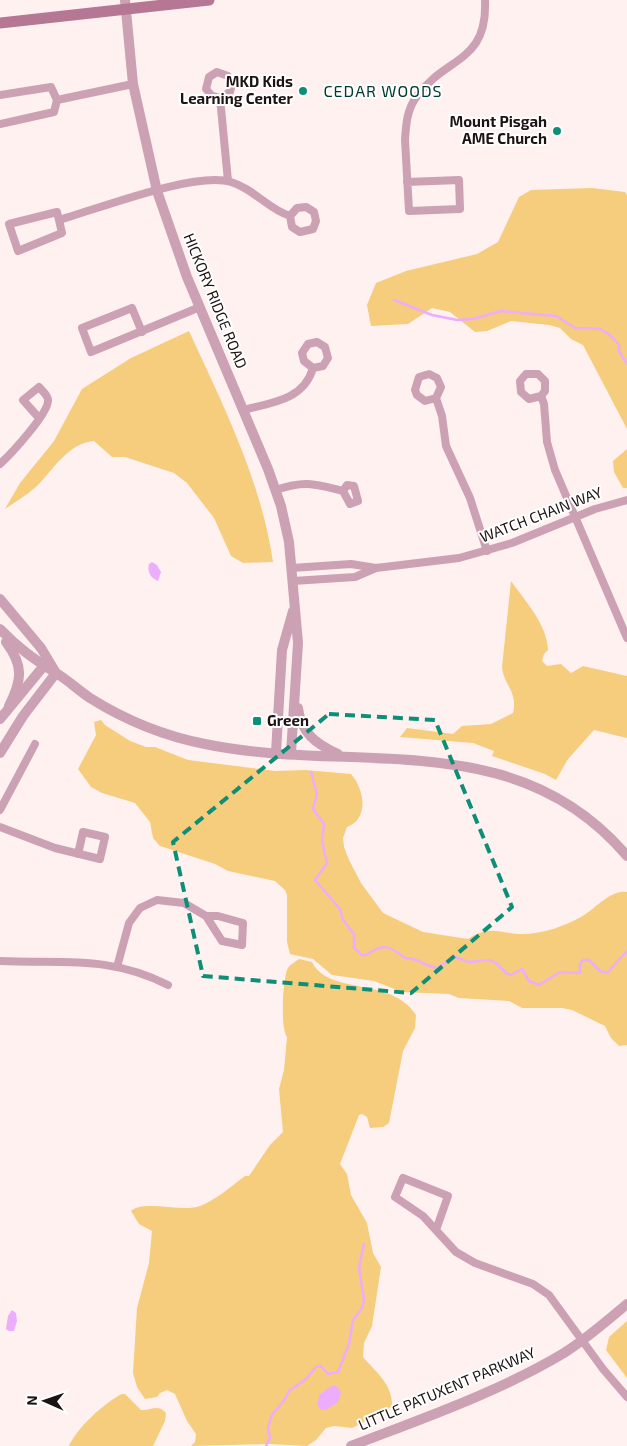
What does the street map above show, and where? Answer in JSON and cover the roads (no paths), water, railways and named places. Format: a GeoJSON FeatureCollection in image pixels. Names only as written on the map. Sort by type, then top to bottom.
{"type":"FeatureCollection","features":[{"type":"Feature","properties":{"kind":"main road"},"geometry":{"type":"LineString","coordinates":[[0,23],[125,5],[209,0]]}},
{"type":"Feature","properties":{"kind":"street"},"geometry":{"type":"LineString","coordinates":[[408,182],[459,180],[460,209],[409,211],[405,140],[410,109],[425,87],[474,47],[484,28],[485,0]]}},
{"type":"Feature","properties":{"kind":"street","name":"HICKORY RIDGE ROAD"},"geometry":{"type":"LineString","coordinates":[[125,5],[133,84],[157,191],[200,307],[276,490],[290,542],[298,643],[291,753]]}},
{"type":"Feature","properties":{"kind":"street"},"geometry":{"type":"LineString","coordinates":[[56,100],[133,84]]}},
{"type":"Feature","properties":{"kind":"street"},"geometry":{"type":"LineString","coordinates":[[0,95],[51,88],[56,100],[54,112],[0,124]]}},
{"type":"Feature","properties":{"kind":"street"},"geometry":{"type":"LineString","coordinates":[[220,98],[228,181]]}},
{"type":"Feature","properties":{"kind":"street"},"geometry":{"type":"LineString","coordinates":[[59,220],[197,180],[228,181],[253,192],[272,208],[290,216]]}},
{"type":"Feature","properties":{"kind":"street"},"geometry":{"type":"LineString","coordinates":[[57,212],[59,220],[62,233],[18,251],[9,224],[57,212]]}},
{"type":"Feature","properties":{"kind":"street"},"geometry":{"type":"LineString","coordinates":[[142,332],[132,308],[82,328],[91,352],[142,332],[200,307]]}},
{"type":"Feature","properties":{"kind":"street"},"geometry":{"type":"LineString","coordinates":[[244,410],[292,396],[310,378],[313,368]]}},
{"type":"Feature","properties":{"kind":"street"},"geometry":{"type":"LineString","coordinates":[[540,396],[544,404],[550,456],[627,638]]}},
{"type":"Feature","properties":{"kind":"street"},"geometry":{"type":"LineString","coordinates":[[436,398],[442,416],[446,446],[470,498],[487,551]]}},
{"type":"Feature","properties":{"kind":"street"},"geometry":{"type":"LineString","coordinates":[[0,464],[22,443],[39,418]]}},
{"type":"Feature","properties":{"kind":"street"},"geometry":{"type":"LineString","coordinates":[[276,490],[303,483],[344,491]]}},
{"type":"Feature","properties":{"kind":"street","name":"WATCH CHAIN WAY"},"geometry":{"type":"LineString","coordinates":[[292,568],[351,564],[376,568],[429,563],[487,551],[534,535],[608,504],[627,500]]}},
{"type":"Feature","properties":{"kind":"street","name":"WATCH CHAIN WAY"},"geometry":{"type":"LineString","coordinates":[[293,581],[355,577],[376,568]]}},
{"type":"Feature","properties":{"kind":"street"},"geometry":{"type":"LineString","coordinates":[[0,599],[46,663],[56,672],[89,697],[156,730],[212,746],[463,765],[509,776],[558,798],[607,835],[627,856]]}},
{"type":"Feature","properties":{"kind":"street","name":"HICKORY RIDGE ROAD"},"geometry":{"type":"LineString","coordinates":[[276,752],[282,650],[294,608]]}},
{"type":"Feature","properties":{"kind":"street"},"geometry":{"type":"LineString","coordinates":[[618,617],[627,614]]}},
{"type":"Feature","properties":{"kind":"street"},"geometry":{"type":"LineString","coordinates":[[0,629],[16,646],[46,663]]}},
{"type":"Feature","properties":{"kind":"street"},"geometry":{"type":"LineString","coordinates":[[0,634],[12,651],[19,666],[18,688],[9,706]]}},
{"type":"Feature","properties":{"kind":"street"},"geometry":{"type":"LineString","coordinates":[[0,719],[46,663]]}},
{"type":"Feature","properties":{"kind":"street"},"geometry":{"type":"LineString","coordinates":[[0,752],[23,716],[56,672]]}},
{"type":"Feature","properties":{"kind":"street"},"geometry":{"type":"LineString","coordinates":[[295,689],[299,718],[307,735],[321,746],[343,756]]}},
{"type":"Feature","properties":{"kind":"street"},"geometry":{"type":"LineString","coordinates":[[0,810],[35,744]]}},
{"type":"Feature","properties":{"kind":"street"},"geometry":{"type":"LineString","coordinates":[[0,827],[55,848],[78,854]]}},
{"type":"Feature","properties":{"kind":"street"},"geometry":{"type":"LineString","coordinates":[[117,967],[129,923],[134,914],[148,904],[158,900],[184,903],[206,916],[222,941],[242,945],[244,923],[218,916],[206,916]]}},
{"type":"Feature","properties":{"kind":"street"},"geometry":{"type":"LineString","coordinates":[[0,961],[80,961],[117,967],[151,977],[168,985]]}},
{"type":"Feature","properties":{"kind":"street"},"geometry":{"type":"LineString","coordinates":[[436,1230],[448,1196],[403,1178],[395,1197],[423,1216],[449,1247],[467,1259],[541,1289],[557,1304],[582,1340],[627,1397]]}},
{"type":"Feature","properties":{"kind":"street","name":"LITTLE PATUXENT PARKWAY"},"geometry":{"type":"LineString","coordinates":[[357,1445],[374,1442],[521,1376],[582,1340],[627,1304]]}},
{"type":"Feature","properties":{"kind":"waterway"},"geometry":{"type":"LineString","coordinates":[[394,300],[432,315],[457,320],[473,319],[501,311],[556,316],[575,328],[600,329],[610,335],[619,345],[619,351],[627,364]]}},
{"type":"Feature","properties":{"kind":"waterway"},"geometry":{"type":"LineString","coordinates":[[311,772],[317,794],[313,809],[324,824],[322,841],[327,863],[315,880],[340,909],[343,920],[354,934],[354,948],[362,955],[366,955],[381,947],[386,947],[405,958],[414,959],[437,968],[455,957],[469,962],[490,960],[511,975],[522,969],[529,981],[539,985],[560,972],[580,973],[580,964],[583,960],[589,960],[600,971],[607,973],[627,951]]}},
{"type":"Feature","properties":{"kind":"waterway"},"geometry":{"type":"LineString","coordinates":[[266,1446],[270,1438],[268,1428],[272,1415],[289,1391],[306,1379],[316,1367],[321,1366],[328,1374],[338,1372],[349,1344],[353,1320],[362,1308],[364,1299],[359,1268],[364,1244]]}},
{"type":"Feature","properties":{"kind":"place","name":"MKD Kids Learning Center"},"geometry":{"type":"Point","coordinates":[303,91]}},
{"type":"Feature","properties":{"kind":"place","name":"Mount Pisgah AME Church"},"geometry":{"type":"Point","coordinates":[557,131]}},
{"type":"Feature","properties":{"kind":"place","name":"Green"},"geometry":{"type":"Point","coordinates":[257,721]}},
{"type":"Feature","properties":{"kind":"district","name":"CEDAR WOODS"},"geometry":{"type":"Point","coordinates":[383,91]}}]}
